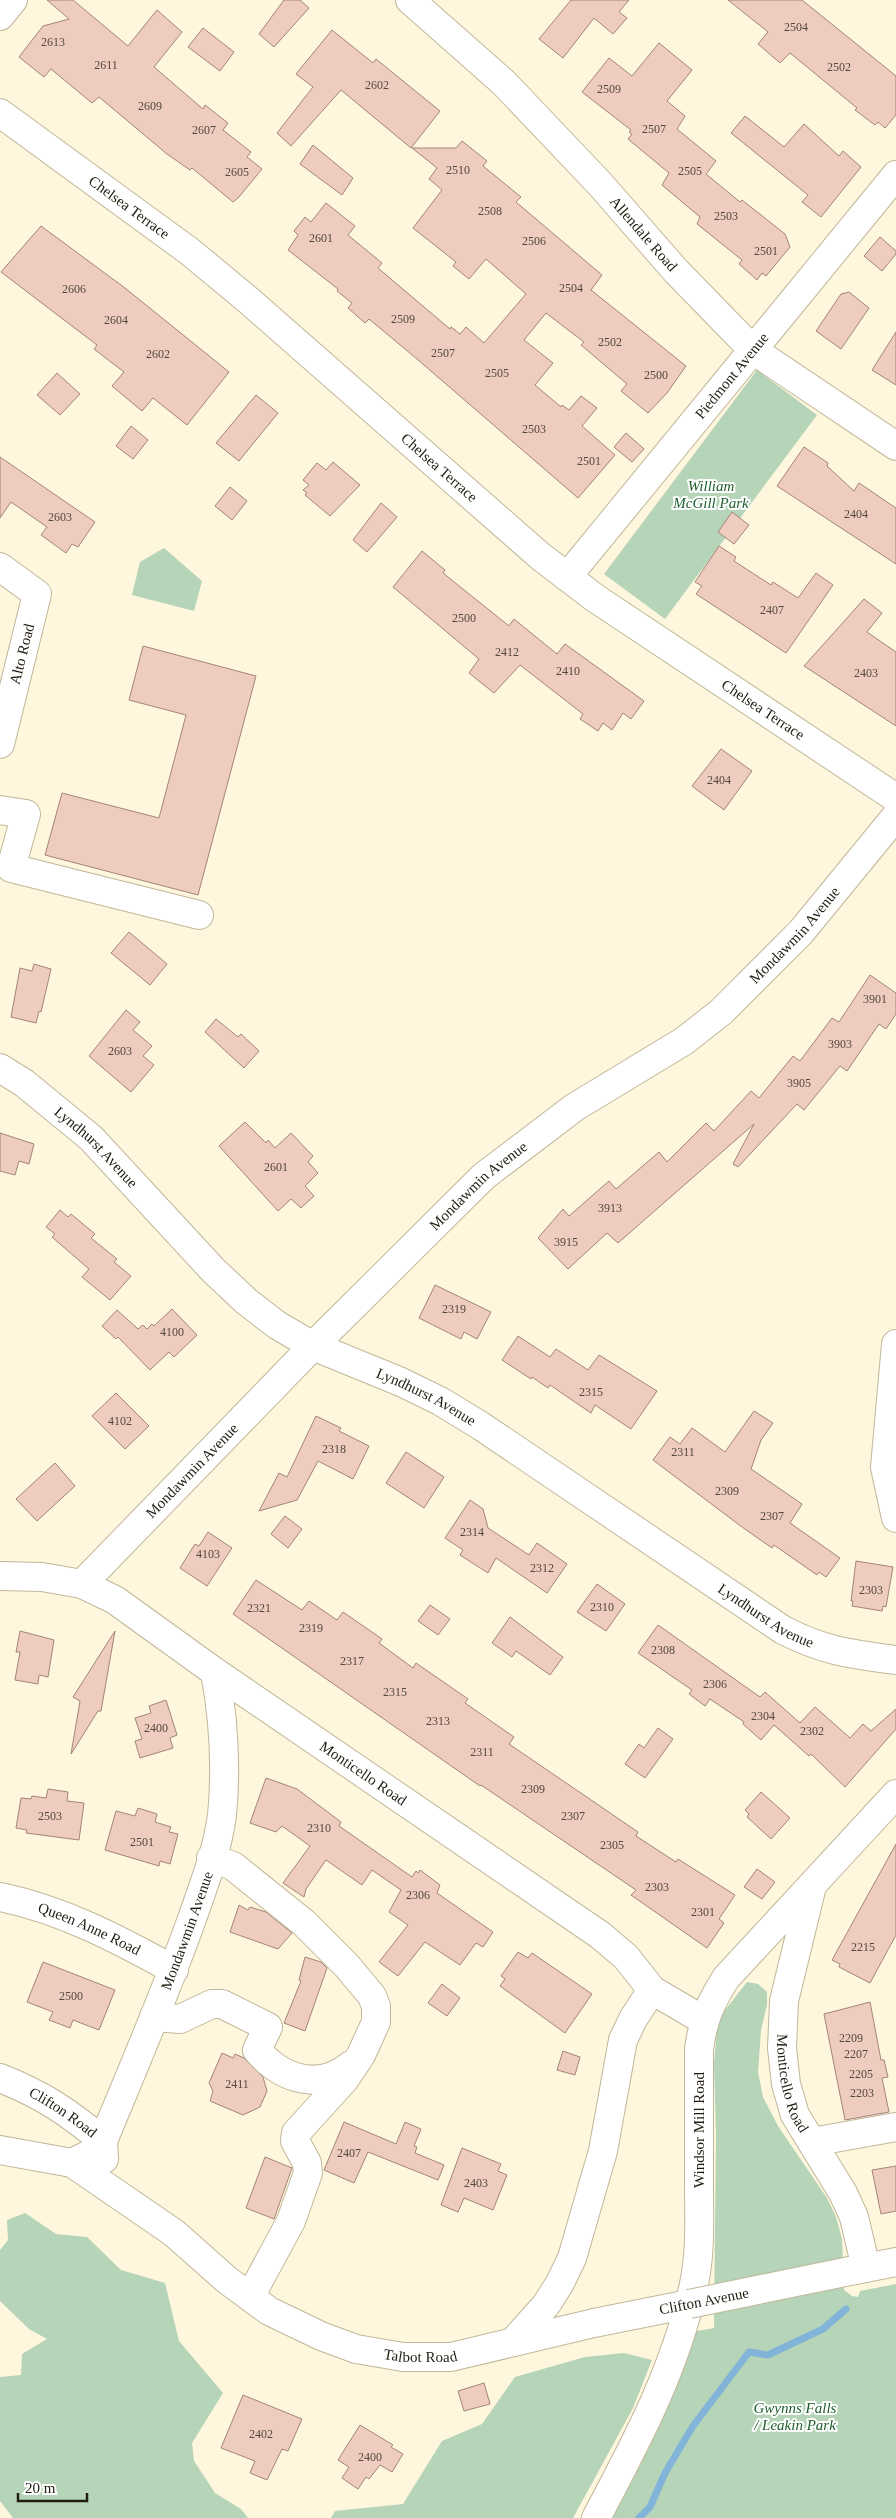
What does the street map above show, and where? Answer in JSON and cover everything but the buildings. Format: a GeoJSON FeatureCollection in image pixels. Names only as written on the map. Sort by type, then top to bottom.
{"type":"FeatureCollection","features":[{"type":"Feature","properties":{"kind":"street"},"geometry":{"type":"LineString","coordinates":[[0,16],[13,0]]}},
{"type":"Feature","properties":{"kind":"street","name":"Allendale Road"},"geometry":{"type":"LineString","coordinates":[[410,0],[504,83],[600,184],[676,271],[753,350],[896,446]]}},
{"type":"Feature","properties":{"kind":"street","name":"Chelsea Terrace"},"geometry":{"type":"LineString","coordinates":[[0,113],[189,251],[240,293],[540,556],[567,577],[595,598],[896,798]]}},
{"type":"Feature","properties":{"kind":"street","name":"Piedmont Avenue"},"geometry":{"type":"LineString","coordinates":[[567,577],[896,175]]}},
{"type":"Feature","properties":{"kind":"street","name":"Alto Road"},"geometry":{"type":"LineString","coordinates":[[0,567],[37,594],[0,744]]}},
{"type":"Feature","properties":{"kind":"street"},"geometry":{"type":"LineString","coordinates":[[0,810],[26,814],[10,868],[199,915]]}},
{"type":"Feature","properties":{"kind":"street","name":"Mondawmin Avenue"},"geometry":{"type":"LineString","coordinates":[[82,1584],[313,1346],[484,1176],[575,1107],[684,1041],[721,1012],[800,932],[896,816]]}},
{"type":"Feature","properties":{"kind":"street","name":"Lyndhurst Avenue"},"geometry":{"type":"LineString","coordinates":[[0,1068],[24,1082],[91,1138],[213,1270],[246,1300],[277,1324],[313,1346],[401,1382],[440,1401],[481,1426],[783,1630],[834,1652],[896,1660]]}},
{"type":"Feature","properties":{"kind":"street"},"geometry":{"type":"LineString","coordinates":[[896,1344],[885,1467],[896,1518]]}},
{"type":"Feature","properties":{"kind":"street","name":"Monticello Road"},"geometry":{"type":"LineString","coordinates":[[0,1576],[42,1577],[82,1584],[115,1600],[215,1672],[600,1936],[626,1957],[652,1990],[703,2020]]}},
{"type":"Feature","properties":{"kind":"street","name":"Mondawmin Avenue"},"geometry":{"type":"LineString","coordinates":[[72,2163],[90,2154],[103,2141],[174,1970],[212,1858],[223,1805],[224,1788],[222,1708],[215,1672]]}},
{"type":"Feature","properties":{"kind":"street","name":"Windsor Mill Road"},"geometry":{"type":"LineString","coordinates":[[596,2518],[637,2440],[662,2386],[682,2330],[694,2283],[699,2239],[699,2049],[703,2020],[714,1996],[726,1978],[896,1794]]}},
{"type":"Feature","properties":{"kind":"street"},"geometry":{"type":"LineString","coordinates":[[212,1858],[233,1866],[260,1886],[323,1940],[361,1982],[376,2006],[376,2022],[358,2059],[345,2079],[296,2134],[295,2141],[307,2163],[308,2173],[291,2221],[250,2297]]}},
{"type":"Feature","properties":{"kind":"street","name":"Monticello Road"},"geometry":{"type":"LineString","coordinates":[[812,1886],[784,2001],[782,2048],[786,2084],[795,2115],[843,2193],[854,2217],[858,2270]]}},
{"type":"Feature","properties":{"kind":"street","name":"Queen Anne Road"},"geometry":{"type":"LineString","coordinates":[[0,1897],[23,1902],[75,1919],[174,1970]]}},
{"type":"Feature","properties":{"kind":"street"},"geometry":{"type":"LineString","coordinates":[[512,2342],[546,2305],[560,2283],[572,2258],[603,2151],[623,2040],[633,2019],[652,1990]]}},
{"type":"Feature","properties":{"kind":"street"},"geometry":{"type":"LineString","coordinates":[[154,2017],[180,2019],[212,2004],[222,2004],[233,2008],[268,2027],[257,2050],[261,2055],[292,2076],[307,2081],[330,2078],[343,2072],[358,2059]]}},
{"type":"Feature","properties":{"kind":"street","name":"Clifton Road"},"geometry":{"type":"LineString","coordinates":[[0,2078],[35,2092],[70,2113],[103,2141],[105,2170],[117,2192]]}},
{"type":"Feature","properties":{"kind":"street"},"geometry":{"type":"LineString","coordinates":[[812,2142],[896,2127]]}},
{"type":"Feature","properties":{"kind":"street","name":"Talbot Road"},"geometry":{"type":"LineString","coordinates":[[0,2150],[72,2163],[117,2192],[174,2233],[269,2311],[321,2336],[356,2349],[403,2357],[450,2357],[512,2342]]}},
{"type":"Feature","properties":{"kind":"street","name":"Clifton Avenue"},"geometry":{"type":"LineString","coordinates":[[512,2342],[594,2323],[896,2262]]}},
{"type":"Feature","properties":{"kind":"green space","name":"William McGill Park"},"geometry":{"type":"Polygon","coordinates":[[[757,370],[817,415],[665,619],[604,574],[757,370]]]}},
{"type":"Feature","properties":{"kind":"green space"},"geometry":{"type":"Polygon","coordinates":[[[164,548],[202,581],[194,611],[132,595],[140,562],[164,548]]]}},
{"type":"Feature","properties":{"kind":"green space","name":"Gwynns Falls / Leakin Park"},"geometry":{"type":"Polygon","coordinates":[[[747,1982],[758,1984],[767,1992],[767,2005],[761,2030],[758,2072],[763,2097],[778,2126],[827,2198],[836,2217],[842,2239],[844,2290],[852,2296],[858,2297],[860,2291],[896,2284],[896,2518],[608,2518],[692,2332],[714,2328],[716,2135],[714,2064],[717,2027],[725,2010],[747,1982]]]}},
{"type":"Feature","properties":{"kind":"green space"},"geometry":{"type":"Polygon","coordinates":[[[25,2213],[56,2234],[87,2237],[121,2270],[165,2283],[179,2341],[223,2393],[192,2443],[194,2461],[215,2493],[241,2509],[248,2518],[13,2518],[0,2501],[0,2377],[21,2375],[22,2354],[47,2339],[29,2329],[0,2301],[0,2250],[8,2240],[7,2220],[25,2213]]]}},
{"type":"Feature","properties":{"kind":"green space"},"geometry":{"type":"Polygon","coordinates":[[[624,2353],[652,2360],[633,2408],[573,2518],[331,2518],[335,2511],[403,2504],[442,2441],[482,2424],[515,2377],[585,2357],[624,2353]]]}},
{"type":"Feature","properties":{"kind":"waterway"},"geometry":{"type":"LineString","coordinates":[[639,2518],[650,2507],[665,2473],[693,2426],[749,2352],[768,2355],[823,2329],[846,2309]]}}]}
